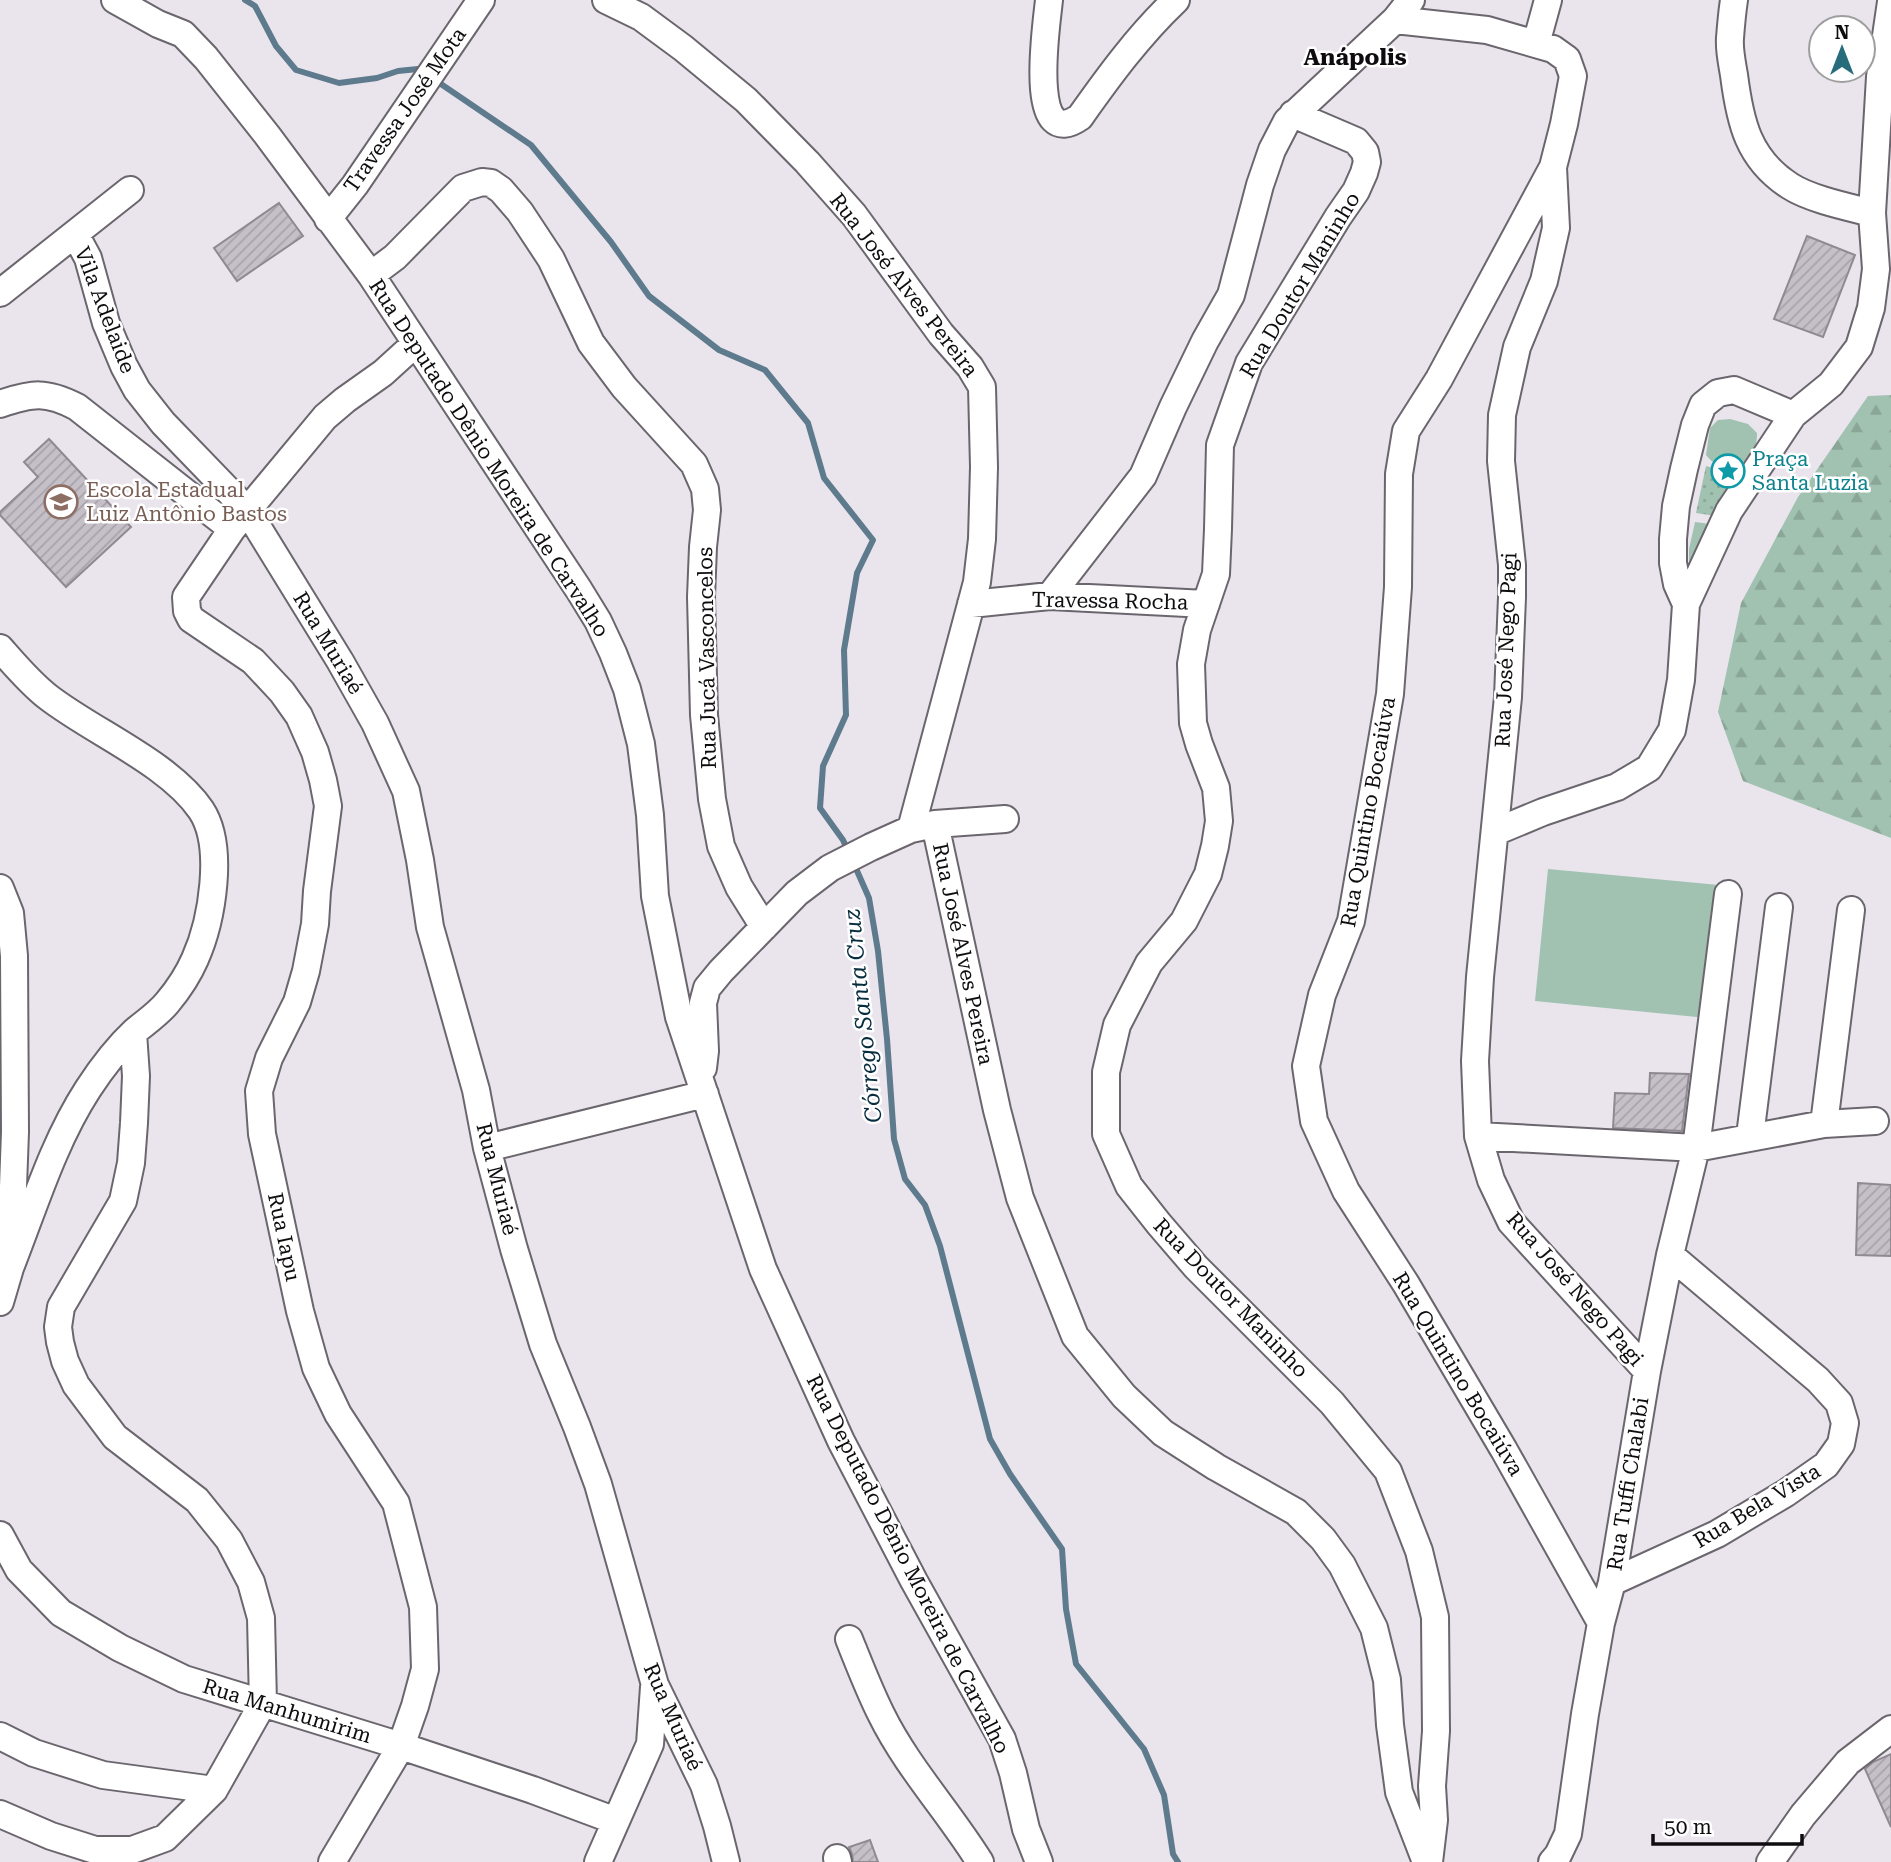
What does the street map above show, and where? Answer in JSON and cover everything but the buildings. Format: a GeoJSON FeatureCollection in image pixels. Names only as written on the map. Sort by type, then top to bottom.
{"type":"FeatureCollection","features":[{"type":"Feature","properties":{"kind":"street","name":"Rua Deputado Dênio Moreira de Carvalho"},"geometry":{"type":"LineString","coordinates":[[115,0],[158,24],[183,34],[206,58],[267,135],[371,275],[598,621],[622,677],[641,744],[650,815],[655,896],[679,1017],[763,1269],[841,1441],[914,1581],[1002,1739],[1026,1829],[1039,1862]]}},
{"type":"Feature","properties":{"kind":"street"},"geometry":{"type":"LineString","coordinates":[[154,0],[183,34]]}},
{"type":"Feature","properties":{"kind":"street","name":"Travessa José Mota"},"geometry":{"type":"LineString","coordinates":[[328,219],[355,185],[481,0]]}},
{"type":"Feature","properties":{"kind":"street","name":"Rua José Alves Pereira"},"geometry":{"type":"LineString","coordinates":[[606,0],[641,17],[746,100],[807,162],[854,215],[941,334],[970,367],[982,387],[982,540],[977,582],[923,826],[1020,1198],[1075,1336],[1124,1396],[1163,1433],[1216,1467],[1296,1512],[1323,1539],[1342,1564],[1374,1628],[1387,1680],[1399,1792],[1428,1862]]}},
{"type":"Feature","properties":{"kind":"street"},"geometry":{"type":"LineString","coordinates":[[1049,0],[1044,96],[1052,119],[1063,124],[1080,117],[1126,54],[1176,0]]}},
{"type":"Feature","properties":{"kind":"street"},"geometry":{"type":"LineString","coordinates":[[1536,44],[1548,0]]}},
{"type":"Feature","properties":{"kind":"street"},"geometry":{"type":"LineString","coordinates":[[1734,0],[1730,41],[1737,103],[1753,149],[1764,165],[1791,187],[1833,203],[1872,213]]}},
{"type":"Feature","properties":{"kind":"street"},"geometry":{"type":"LineString","coordinates":[[1495,832],[1543,812],[1617,787],[1649,768],[1672,730],[1681,680],[1686,604],[1728,511],[1793,415],[1831,384],[1859,347],[1871,308],[1876,269],[1872,213],[1880,77],[1891,2]]}},
{"type":"Feature","properties":{"kind":"street"},"geometry":{"type":"LineString","coordinates":[[1050,596],[1143,476],[1172,407],[1231,295],[1268,162],[1287,121],[1403,10]]}},
{"type":"Feature","properties":{"kind":"street","name":"Rua José Nego Pagi"},"geometry":{"type":"LineString","coordinates":[[1403,10],[1553,49],[1567,59],[1573,76],[1553,167],[1556,229],[1544,281],[1517,347],[1502,415],[1500,461],[1512,565],[1512,597],[1508,697],[1480,977],[1475,1061],[1478,1136],[1491,1181],[1511,1222],[1647,1371]]}},
{"type":"Feature","properties":{"kind":"street","name":"Rua Doutor Maninho"},"geometry":{"type":"LineString","coordinates":[[1293,114],[1356,141],[1365,152],[1367,162],[1356,191],[1249,363],[1220,445],[1216,574],[1198,630],[1191,664],[1193,723],[1216,788],[1219,821],[1215,846],[1208,874],[1184,920],[1149,963],[1117,1026],[1105,1072],[1107,1134],[1129,1186],[1159,1224],[1196,1267],[1332,1403],[1388,1471],[1419,1551],[1435,1618],[1436,1731],[1432,1786],[1434,1820],[1428,1862]]}},
{"type":"Feature","properties":{"kind":"street","name":"Rua Quintino Bocaiúva"},"geometry":{"type":"LineString","coordinates":[[1553,167],[1440,379],[1406,431],[1399,474],[1398,586],[1390,694],[1351,920],[1322,995],[1306,1066],[1314,1121],[1346,1191],[1406,1284],[1601,1623]]}},
{"type":"Feature","properties":{"kind":"street","name":"Rua Jucá Vasconcelos"},"geometry":{"type":"LineString","coordinates":[[371,275],[395,257],[463,188],[482,182],[491,183],[501,190],[520,212],[551,259],[591,343],[624,387],[694,464],[705,489],[707,510],[701,597],[704,715],[712,799],[726,856],[739,887],[764,927]]}},
{"type":"Feature","properties":{"kind":"street"},"geometry":{"type":"LineString","coordinates":[[0,292],[130,190]]}},
{"type":"Feature","properties":{"kind":"street","name":"Vila Adelaide"},"geometry":{"type":"LineString","coordinates":[[75,234],[88,258],[106,323],[137,390],[240,519]]}},
{"type":"Feature","properties":{"kind":"street"},"geometry":{"type":"LineString","coordinates":[[0,404],[23,396],[49,395],[77,407],[240,519],[325,417],[383,373],[416,343]]}},
{"type":"Feature","properties":{"kind":"street"},"geometry":{"type":"LineString","coordinates":[[1686,604],[1677,584],[1673,563],[1673,539],[1676,506],[1684,469],[1703,405],[1718,393],[1734,390],[1793,415]]}},
{"type":"Feature","properties":{"kind":"street","name":"Rua Iapu"},"geometry":{"type":"LineString","coordinates":[[240,519],[186,597],[187,611],[191,619],[253,661],[282,692],[299,716],[315,752],[328,806],[315,925],[306,971],[297,1002],[269,1058],[259,1091],[262,1134],[300,1311],[316,1368],[338,1415],[396,1503],[423,1607],[425,1669],[401,1746],[332,1862]]}},
{"type":"Feature","properties":{"kind":"street","name":"Rua Muriaé"},"geometry":{"type":"LineString","coordinates":[[240,519],[340,661],[375,723],[406,791],[430,927],[476,1090],[487,1148],[514,1249],[543,1344],[597,1484],[654,1685],[704,1785],[718,1826],[726,1862]]}},
{"type":"Feature","properties":{"kind":"street","name":"Travessa Rocha"},"geometry":{"type":"LineString","coordinates":[[971,604],[1050,596],[1206,604]]}},
{"type":"Feature","properties":{"kind":"street"},"geometry":{"type":"LineString","coordinates":[[0,648],[48,697],[134,752],[184,790],[202,811],[213,842],[214,875],[209,914],[196,957],[165,1006],[133,1033],[90,1086],[65,1127],[10,1268],[0,1302]]}},
{"type":"Feature","properties":{"kind":"street"},"geometry":{"type":"LineString","coordinates":[[487,1148],[703,1089],[703,1003],[707,988],[797,893],[830,868],[871,847],[923,826],[1005,819]]}},
{"type":"Feature","properties":{"kind":"street"},"geometry":{"type":"LineString","coordinates":[[0,888],[10,913],[14,956],[15,1132],[10,1268]]}},
{"type":"Feature","properties":{"kind":"street","name":"Rua Tuffi Chalabi"},"geometry":{"type":"LineString","coordinates":[[1552,1862],[1568,1834],[1585,1714],[1601,1623],[1612,1582],[1647,1371],[1670,1255],[1696,1148],[1728,894]]}},
{"type":"Feature","properties":{"kind":"street"},"geometry":{"type":"LineString","coordinates":[[1750,1136],[1779,907]]}},
{"type":"Feature","properties":{"kind":"street"},"geometry":{"type":"LineString","coordinates":[[1824,1124],[1851,910]]}},
{"type":"Feature","properties":{"kind":"street"},"geometry":{"type":"LineString","coordinates":[[0,1815],[95,1850],[132,1850],[164,1838],[214,1790],[263,1703],[261,1618],[251,1582],[229,1539],[197,1500],[115,1437],[76,1385],[65,1362],[60,1342],[58,1327],[61,1307],[123,1200],[131,1163],[134,1123],[136,1076],[133,1033]]}},
{"type":"Feature","properties":{"kind":"street"},"geometry":{"type":"LineString","coordinates":[[1478,1136],[1696,1148],[1824,1124],[1875,1121]]}},
{"type":"Feature","properties":{"kind":"street","name":"Rua Bela Vista"},"geometry":{"type":"LineString","coordinates":[[1612,1582],[1717,1534],[1775,1500],[1826,1465],[1841,1444],[1845,1423],[1839,1403],[1818,1380],[1670,1255]]}},
{"type":"Feature","properties":{"kind":"street","name":"Rua Manhumirim"},"geometry":{"type":"LineString","coordinates":[[0,1535],[19,1570],[61,1613],[120,1648],[184,1679],[401,1746],[616,1821]]}},
{"type":"Feature","properties":{"kind":"street"},"geometry":{"type":"LineString","coordinates":[[849,1639],[881,1715],[980,1862]]}},
{"type":"Feature","properties":{"kind":"street"},"geometry":{"type":"LineString","coordinates":[[598,1862],[650,1744],[654,1685]]}},
{"type":"Feature","properties":{"kind":"street"},"geometry":{"type":"LineString","coordinates":[[1770,1862],[1803,1815],[1847,1762],[1891,1729]]}},
{"type":"Feature","properties":{"kind":"street"},"geometry":{"type":"LineString","coordinates":[[0,1736],[34,1753],[103,1775],[214,1790]]}},
{"type":"Feature","properties":{"kind":"street"},"geometry":{"type":"LineString","coordinates":[[1023,1862],[1026,1829]]}},
{"type":"Feature","properties":{"kind":"green space"},"geometry":{"type":"Polygon","coordinates":[[[1891,395],[1891,838],[1743,781],[1718,712],[1741,603],[1798,497],[1868,396],[1891,395]]]}},
{"type":"Feature","properties":{"kind":"green space"},"geometry":{"type":"Polygon","coordinates":[[[1730,419],[1748,424],[1757,433],[1756,444],[1747,460],[1739,465],[1723,467],[1706,455],[1710,428],[1718,420],[1730,419]]]}},
{"type":"Feature","properties":{"kind":"green space"},"geometry":{"type":"Polygon","coordinates":[[[1706,466],[1739,475],[1723,517],[1696,513],[1706,466]]]}},
{"type":"Feature","properties":{"kind":"green space"},"geometry":{"type":"Polygon","coordinates":[[[1695,522],[1718,525],[1693,565],[1689,563],[1689,549],[1695,522]]]}},
{"type":"Feature","properties":{"kind":"green space"},"geometry":{"type":"Polygon","coordinates":[[[1548,869],[1719,885],[1707,1018],[1535,1001],[1548,869]]]}},
{"type":"Feature","properties":{"kind":"waterway","name":"Córrego Santa Cruz"},"geometry":{"type":"LineString","coordinates":[[245,0],[255,6],[276,46],[296,70],[339,83],[377,78],[398,71],[418,69],[423,72]]}},
{"type":"Feature","properties":{"kind":"waterway","name":"Córrego Santa Cruz"},"geometry":{"type":"LineString","coordinates":[[435,80],[531,145],[611,242],[649,296],[719,350],[765,370],[808,423],[824,478],[873,540],[857,573],[844,650],[846,715],[823,766],[820,808],[848,851]]}},
{"type":"Feature","properties":{"kind":"waterway","name":"Córrego Santa Cruz"},"geometry":{"type":"LineString","coordinates":[[854,864],[869,898],[878,951],[894,1139],[905,1179],[925,1205],[940,1246],[990,1439],[1010,1474],[1062,1549],[1066,1609],[1076,1664],[1144,1749],[1164,1795],[1173,1854],[1178,1862]]}},
{"type":"Feature","properties":{"kind":"place","name":"Praça Santa Luzia"},"geometry":{"type":"Point","coordinates":[1728,471]}},
{"type":"Feature","properties":{"kind":"place","name":"Escola Estadual Luiz Antônio Bastos"},"geometry":{"type":"Point","coordinates":[61,502]}},
{"type":"Feature","properties":{"kind":"district","name":"Anápolis"},"geometry":{"type":"Point","coordinates":[1355,57]}}]}
